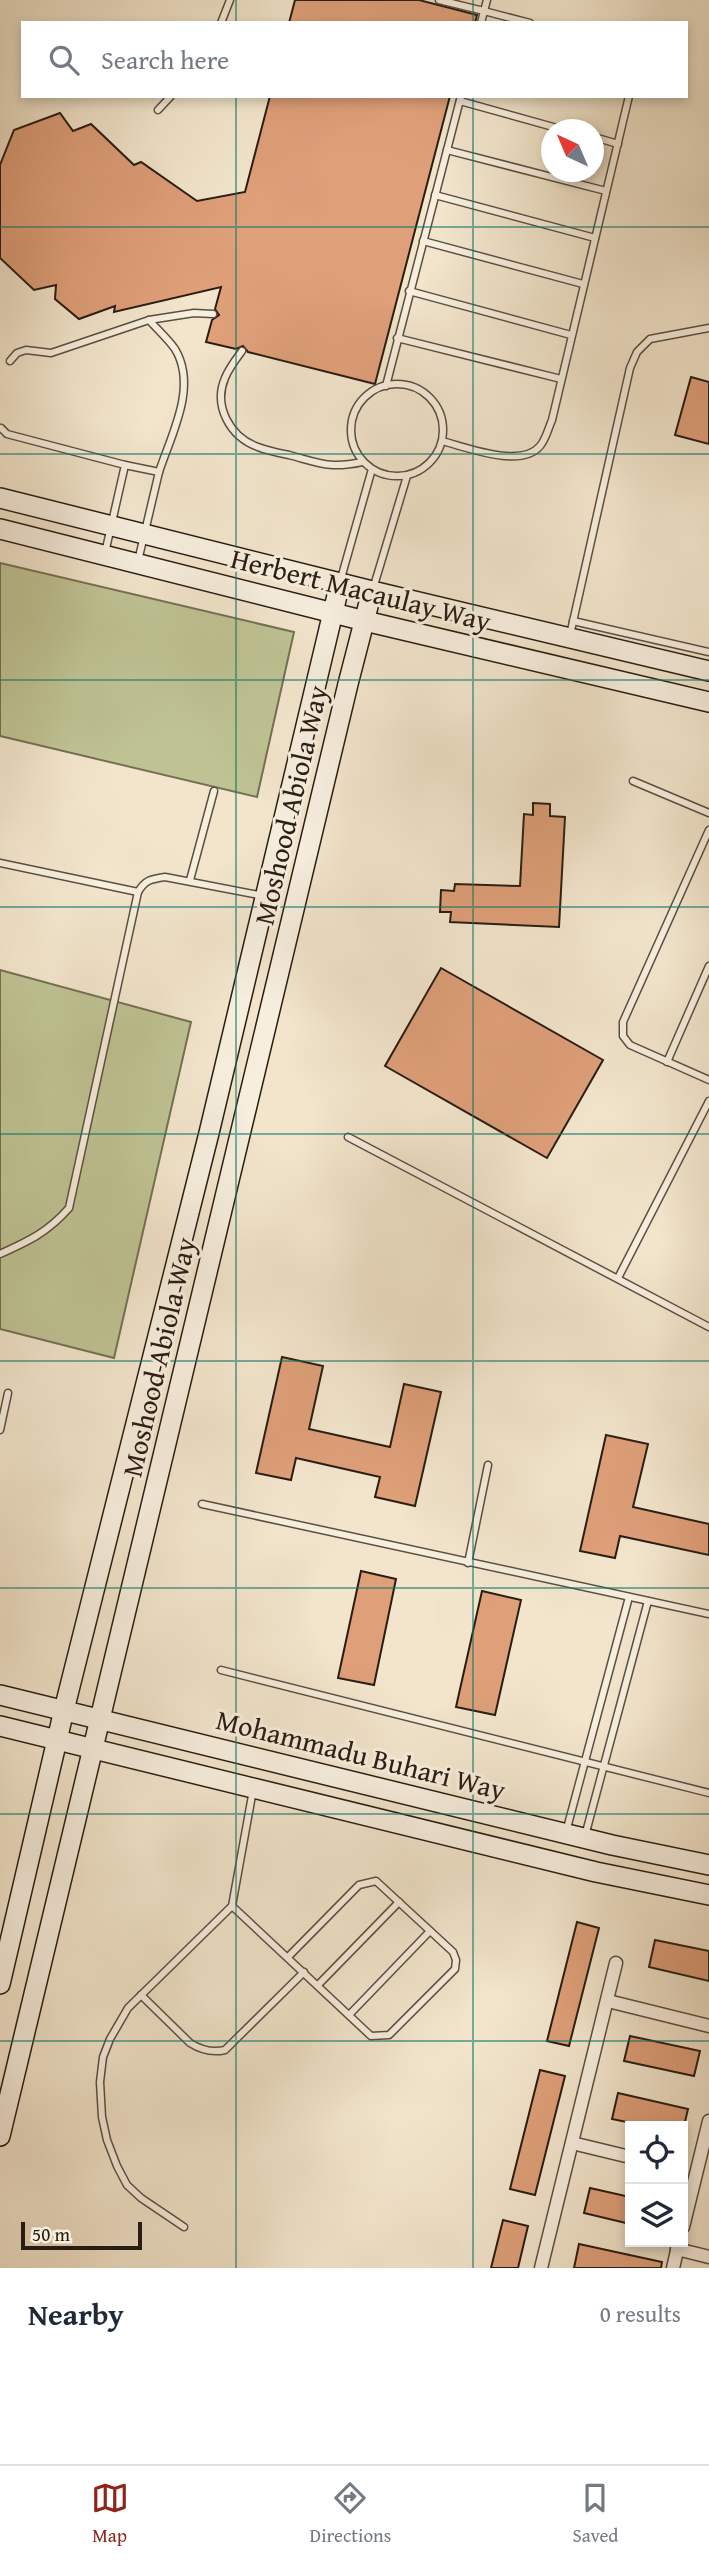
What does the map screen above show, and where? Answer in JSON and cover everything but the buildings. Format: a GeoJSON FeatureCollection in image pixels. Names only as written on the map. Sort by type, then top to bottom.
{"type":"FeatureCollection","features":[{"type":"Feature","properties":{"kind":"main road","name":"Herbert Macaulay Way"},"geometry":{"type":"LineString","coordinates":[[0,498],[372,591],[572,629],[709,671]]}},
{"type":"Feature","properties":{"kind":"main road","name":"Herbert Macaulay Way"},"geometry":{"type":"LineString","coordinates":[[0,529],[365,621],[709,702]]}},
{"type":"Feature","properties":{"kind":"main road","name":"Moshood Abiola Way"},"geometry":{"type":"LineString","coordinates":[[0,1984],[64,1710],[209,1133],[340,583]]}},
{"type":"Feature","properties":{"kind":"main road","name":"Moshood Abiola Way"},"geometry":{"type":"LineString","coordinates":[[0,2136],[372,591]]}},
{"type":"Feature","properties":{"kind":"main road"},"geometry":{"type":"LineString","coordinates":[[209,1133],[239,1140]]}},
{"type":"Feature","properties":{"kind":"main road","name":"Mohammadu Buhari Way"},"geometry":{"type":"LineString","coordinates":[[0,1695],[575,1836],[709,1865]]}},
{"type":"Feature","properties":{"kind":"main road","name":"Mohammadu Buhari Way"},"geometry":{"type":"LineString","coordinates":[[0,1726],[596,1872],[709,1895]]}},
{"type":"Feature","properties":{"kind":"street"},"geometry":{"type":"LineString","coordinates":[[541,2268],[616,1963]]}},
{"type":"Feature","properties":{"kind":"street"},"geometry":{"type":"LineString","coordinates":[[608,2001],[709,2026]]}},
{"type":"Feature","properties":{"kind":"street"},"geometry":{"type":"LineString","coordinates":[[688,2207],[709,2121]]}},
{"type":"Feature","properties":{"kind":"street"},"geometry":{"type":"LineString","coordinates":[[572,2143],[625,2156]]}},
{"type":"Feature","properties":{"kind":"street"},"geometry":{"type":"LineString","coordinates":[[688,2170],[697,2172]]}},
{"type":"Feature","properties":{"kind":"street"},"geometry":{"type":"LineString","coordinates":[[673,2268],[678,2247]]}},
{"type":"Feature","properties":{"kind":"street"},"geometry":{"type":"LineString","coordinates":[[683,2247],[709,2257]]}},
{"type":"Feature","properties":{"kind":"lane"},"geometry":{"type":"LineString","coordinates":[[222,21],[230,0]]}},
{"type":"Feature","properties":{"kind":"lane"},"geometry":{"type":"LineString","coordinates":[[439,0],[522,21]]}},
{"type":"Feature","properties":{"kind":"lane"},"geometry":{"type":"LineString","coordinates":[[482,21],[487,0]]}},
{"type":"Feature","properties":{"kind":"lane"},"geometry":{"type":"LineString","coordinates":[[158,110],[169,98]]}},
{"type":"Feature","properties":{"kind":"lane"},"geometry":{"type":"LineString","coordinates":[[442,441],[499,456],[528,454],[539,447],[545,436],[552,420],[628,98]]}},
{"type":"Feature","properties":{"kind":"lane"},"geometry":{"type":"LineString","coordinates":[[386,386],[460,99],[541,123]]}},
{"type":"Feature","properties":{"kind":"lane"},"geometry":{"type":"LineString","coordinates":[[604,140],[618,144]]}},
{"type":"Feature","properties":{"kind":"lane"},"geometry":{"type":"LineString","coordinates":[[447,150],[606,191]]}},
{"type":"Feature","properties":{"kind":"lane"},"geometry":{"type":"LineString","coordinates":[[435,195],[594,238]]}},
{"type":"Feature","properties":{"kind":"lane"},"geometry":{"type":"LineString","coordinates":[[423,241],[583,284]]}},
{"type":"Feature","properties":{"kind":"lane"},"geometry":{"type":"LineString","coordinates":[[409,291],[571,335]]}},
{"type":"Feature","properties":{"kind":"lane"},"geometry":{"type":"LineString","coordinates":[[10,361],[17,353],[26,350],[51,353],[149,320],[194,313],[213,314]]}},
{"type":"Feature","properties":{"kind":"lane"},"geometry":{"type":"LineString","coordinates":[[138,563],[159,472],[184,393],[184,372],[173,347],[149,320]]}},
{"type":"Feature","properties":{"kind":"lane"},"geometry":{"type":"LineString","coordinates":[[709,328],[650,339],[637,352],[572,629],[709,652]]}},
{"type":"Feature","properties":{"kind":"lane"},"geometry":{"type":"LineString","coordinates":[[397,338],[561,379]]}},
{"type":"Feature","properties":{"kind":"lane"},"geometry":{"type":"LineString","coordinates":[[242,351],[225,376],[222,387],[221,405],[225,420],[234,432],[256,447],[332,466],[362,461]]}},
{"type":"Feature","properties":{"kind":"lane"},"geometry":{"type":"LineString","coordinates":[[386,386],[409,386],[430,397],[442,418],[442,441],[429,463],[407,476],[383,475],[362,461],[352,440],[353,417],[365,397],[386,386]]}},
{"type":"Feature","properties":{"kind":"lane"},"geometry":{"type":"LineString","coordinates":[[1,428],[7,434],[159,472]]}},
{"type":"Feature","properties":{"kind":"lane"},"geometry":{"type":"LineString","coordinates":[[105,555],[125,465]]}},
{"type":"Feature","properties":{"kind":"lane"},"geometry":{"type":"LineString","coordinates":[[340,583],[372,469]]}},
{"type":"Feature","properties":{"kind":"lane"},"geometry":{"type":"LineString","coordinates":[[372,591],[407,476]]}},
{"type":"Feature","properties":{"kind":"lane"},"geometry":{"type":"LineString","coordinates":[[633,781],[709,813]]}},
{"type":"Feature","properties":{"kind":"lane"},"geometry":{"type":"LineString","coordinates":[[190,880],[214,791]]}},
{"type":"Feature","properties":{"kind":"lane"},"geometry":{"type":"LineString","coordinates":[[709,830],[623,1022],[623,1036],[629,1045],[709,1080]]}},
{"type":"Feature","properties":{"kind":"lane"},"geometry":{"type":"LineString","coordinates":[[0,863],[138,892]]}},
{"type":"Feature","properties":{"kind":"lane"},"geometry":{"type":"LineString","coordinates":[[0,1254],[54,1226],[69,1208],[138,892],[143,883],[164,877],[266,897]]}},
{"type":"Feature","properties":{"kind":"lane"},"geometry":{"type":"LineString","coordinates":[[667,1062],[709,966]]}},
{"type":"Feature","properties":{"kind":"lane"},"geometry":{"type":"LineString","coordinates":[[618,1278],[709,1101]]}},
{"type":"Feature","properties":{"kind":"lane"},"geometry":{"type":"LineString","coordinates":[[348,1137],[709,1327]]}},
{"type":"Feature","properties":{"kind":"lane"},"geometry":{"type":"LineString","coordinates":[[0,1430],[8,1393]]}},
{"type":"Feature","properties":{"kind":"lane"},"geometry":{"type":"LineString","coordinates":[[468,1563],[488,1465]]}},
{"type":"Feature","properties":{"kind":"lane"},"geometry":{"type":"LineString","coordinates":[[202,1504],[709,1614]]}},
{"type":"Feature","properties":{"kind":"lane"},"geometry":{"type":"LineString","coordinates":[[575,1836],[586,1762],[629,1597]]}},
{"type":"Feature","properties":{"kind":"lane"},"geometry":{"type":"LineString","coordinates":[[575,1836],[604,1766],[648,1601]]}},
{"type":"Feature","properties":{"kind":"lane"},"geometry":{"type":"LineString","coordinates":[[221,1670],[709,1793]]}},
{"type":"Feature","properties":{"kind":"lane"},"geometry":{"type":"LineString","coordinates":[[184,2227],[141,2199],[127,2185],[117,2166],[102,2117],[100,2090],[103,2057],[120,2021],[141,1995],[232,1906],[253,1788]]}},
{"type":"Feature","properties":{"kind":"lane"},"geometry":{"type":"LineString","coordinates":[[232,1906],[371,2036],[389,2035],[454,1969],[456,1960],[453,1952],[376,1881],[359,1885],[288,1957]]}},
{"type":"Feature","properties":{"kind":"lane"},"geometry":{"type":"LineString","coordinates":[[318,1985],[398,1902]]}},
{"type":"Feature","properties":{"kind":"lane"},"geometry":{"type":"LineString","coordinates":[[349,2015],[430,1931]]}},
{"type":"Feature","properties":{"kind":"lane"},"geometry":{"type":"LineString","coordinates":[[141,1995],[190,2043],[199,2049],[219,2051],[225,2050],[304,1972]]}},
{"type":"Feature","properties":{"kind":"green space"},"geometry":{"type":"Polygon","coordinates":[[[0,563],[294,632],[257,797],[0,736],[0,563]]]}},
{"type":"Feature","properties":{"kind":"green space"},"geometry":{"type":"Polygon","coordinates":[[[0,970],[191,1022],[114,1358],[0,1329],[0,970]]]}}]}
